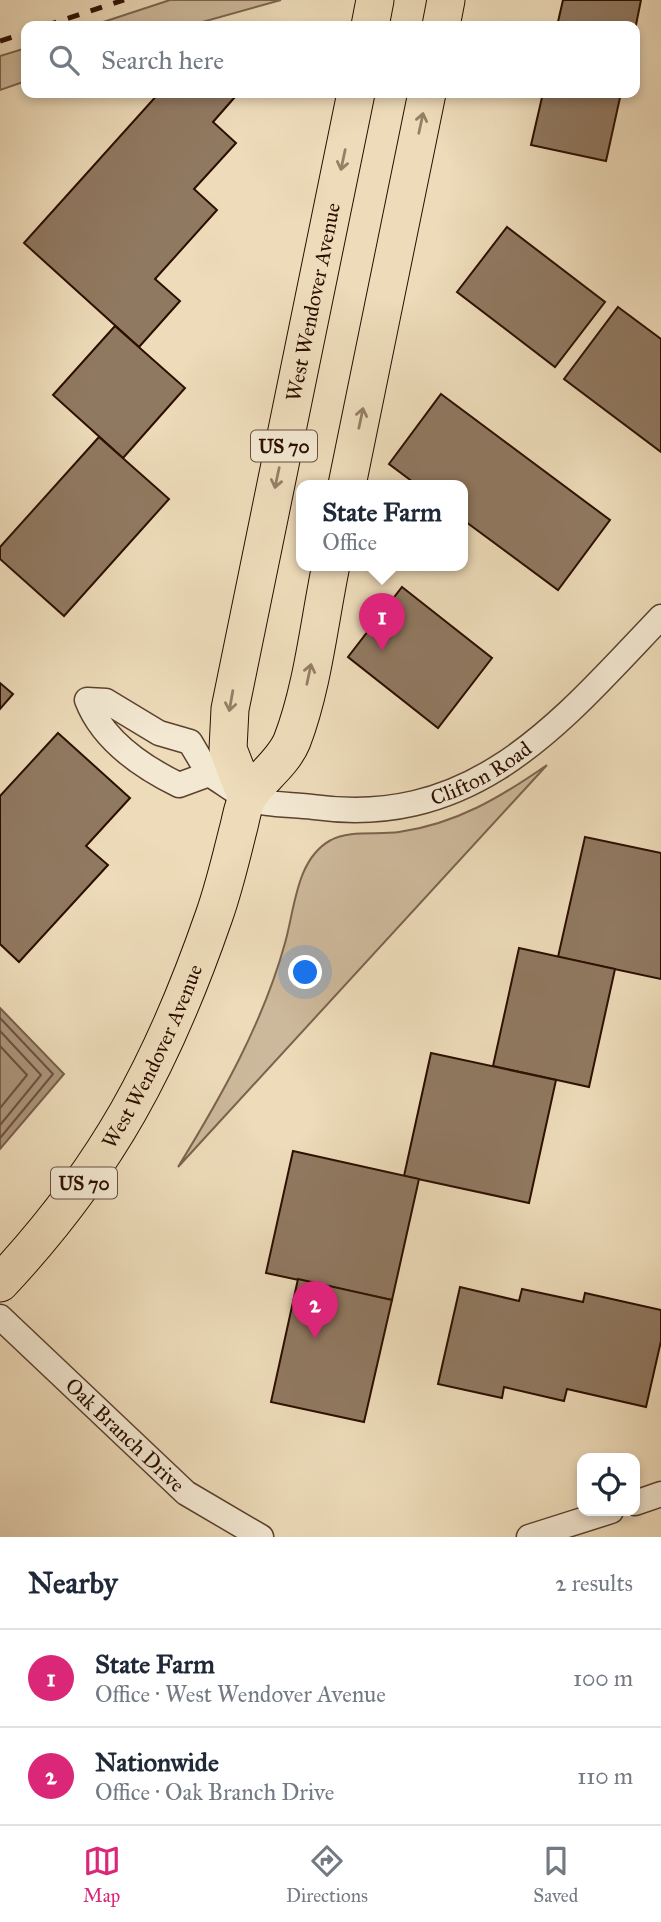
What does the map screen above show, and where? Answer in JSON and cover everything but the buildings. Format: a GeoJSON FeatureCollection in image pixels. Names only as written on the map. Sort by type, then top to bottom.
{"type":"FeatureCollection","features":[{"type":"Feature","properties":{"kind":"highway"},"geometry":{"type":"LineString","coordinates":[[371,21],[375,0]]}},
{"type":"Feature","properties":{"kind":"highway"},"geometry":{"type":"LineString","coordinates":[[442,21],[446,0]]}},
{"type":"Feature","properties":{"kind":"highway","name":"West Wendover Avenue"},"geometry":{"type":"LineString","coordinates":[[247,798],[228,749],[229,709],[355,98]]}},
{"type":"Feature","properties":{"kind":"highway"},"geometry":{"type":"LineString","coordinates":[[348,480],[426,98]]}},
{"type":"Feature","properties":{"kind":"highway","name":"West Wendover Avenue"},"geometry":{"type":"LineString","coordinates":[[0,1283],[57,1219],[93,1173],[151,1071],[183,1002],[215,913],[247,798],[270,775],[291,743],[302,708],[330,571]]}},
{"type":"Feature","properties":{"kind":"street","name":"Clifton Road"},"geometry":{"type":"LineString","coordinates":[[247,798],[362,812],[428,800],[463,788],[532,746],[661,617]]}},
{"type":"Feature","properties":{"kind":"street"},"geometry":{"type":"LineString","coordinates":[[209,774],[178,785],[154,773],[95,719],[87,700],[106,701],[159,733],[190,742],[209,774],[247,798]]}},
{"type":"Feature","properties":{"kind":"street","name":"Oak Branch Drive"},"geometry":{"type":"LineString","coordinates":[[0,1317],[186,1493],[261,1537]]}},
{"type":"Feature","properties":{"kind":"street"},"geometry":{"type":"LineString","coordinates":[[640,1501],[661,1494]]}},
{"type":"Feature","properties":{"kind":"street"},"geometry":{"type":"LineString","coordinates":[[529,1537],[595,1516]]}},
{"type":"Feature","properties":{"kind":"shaded area"},"geometry":{"type":"Polygon","coordinates":[[[170,0],[281,0],[206,21],[106,21],[170,0]]]}},
{"type":"Feature","properties":{"kind":"shaded area"},"geometry":{"type":"Polygon","coordinates":[[[21,50],[21,83],[0,90],[0,56],[21,50]]]}},
{"type":"Feature","properties":{"kind":"shaded area"},"geometry":{"type":"Polygon","coordinates":[[[547,765],[178,1167],[210,1114],[253,1031],[276,973],[304,872],[319,848],[346,835],[399,832],[440,823],[477,808],[547,765]]]}},
{"type":"Feature","properties":{"kind":"water"},"geometry":{"type":"Polygon","coordinates":[[[0,1008],[64,1074],[0,1149],[0,1008]]]}},
{"type":"Feature","properties":{"kind":"railway"},"geometry":{"type":"LineString","coordinates":[[60,21],[124,0]]}},
{"type":"Feature","properties":{"kind":"railway"},"geometry":{"type":"LineString","coordinates":[[0,41],[21,35]]}},
{"type":"Feature","properties":{"kind":"place","name":"State Farm"},"geometry":{"type":"Point","coordinates":[382,651]}},
{"type":"Feature","properties":{"kind":"place","name":"Nationwide"},"geometry":{"type":"Point","coordinates":[315,1339]}}]}
